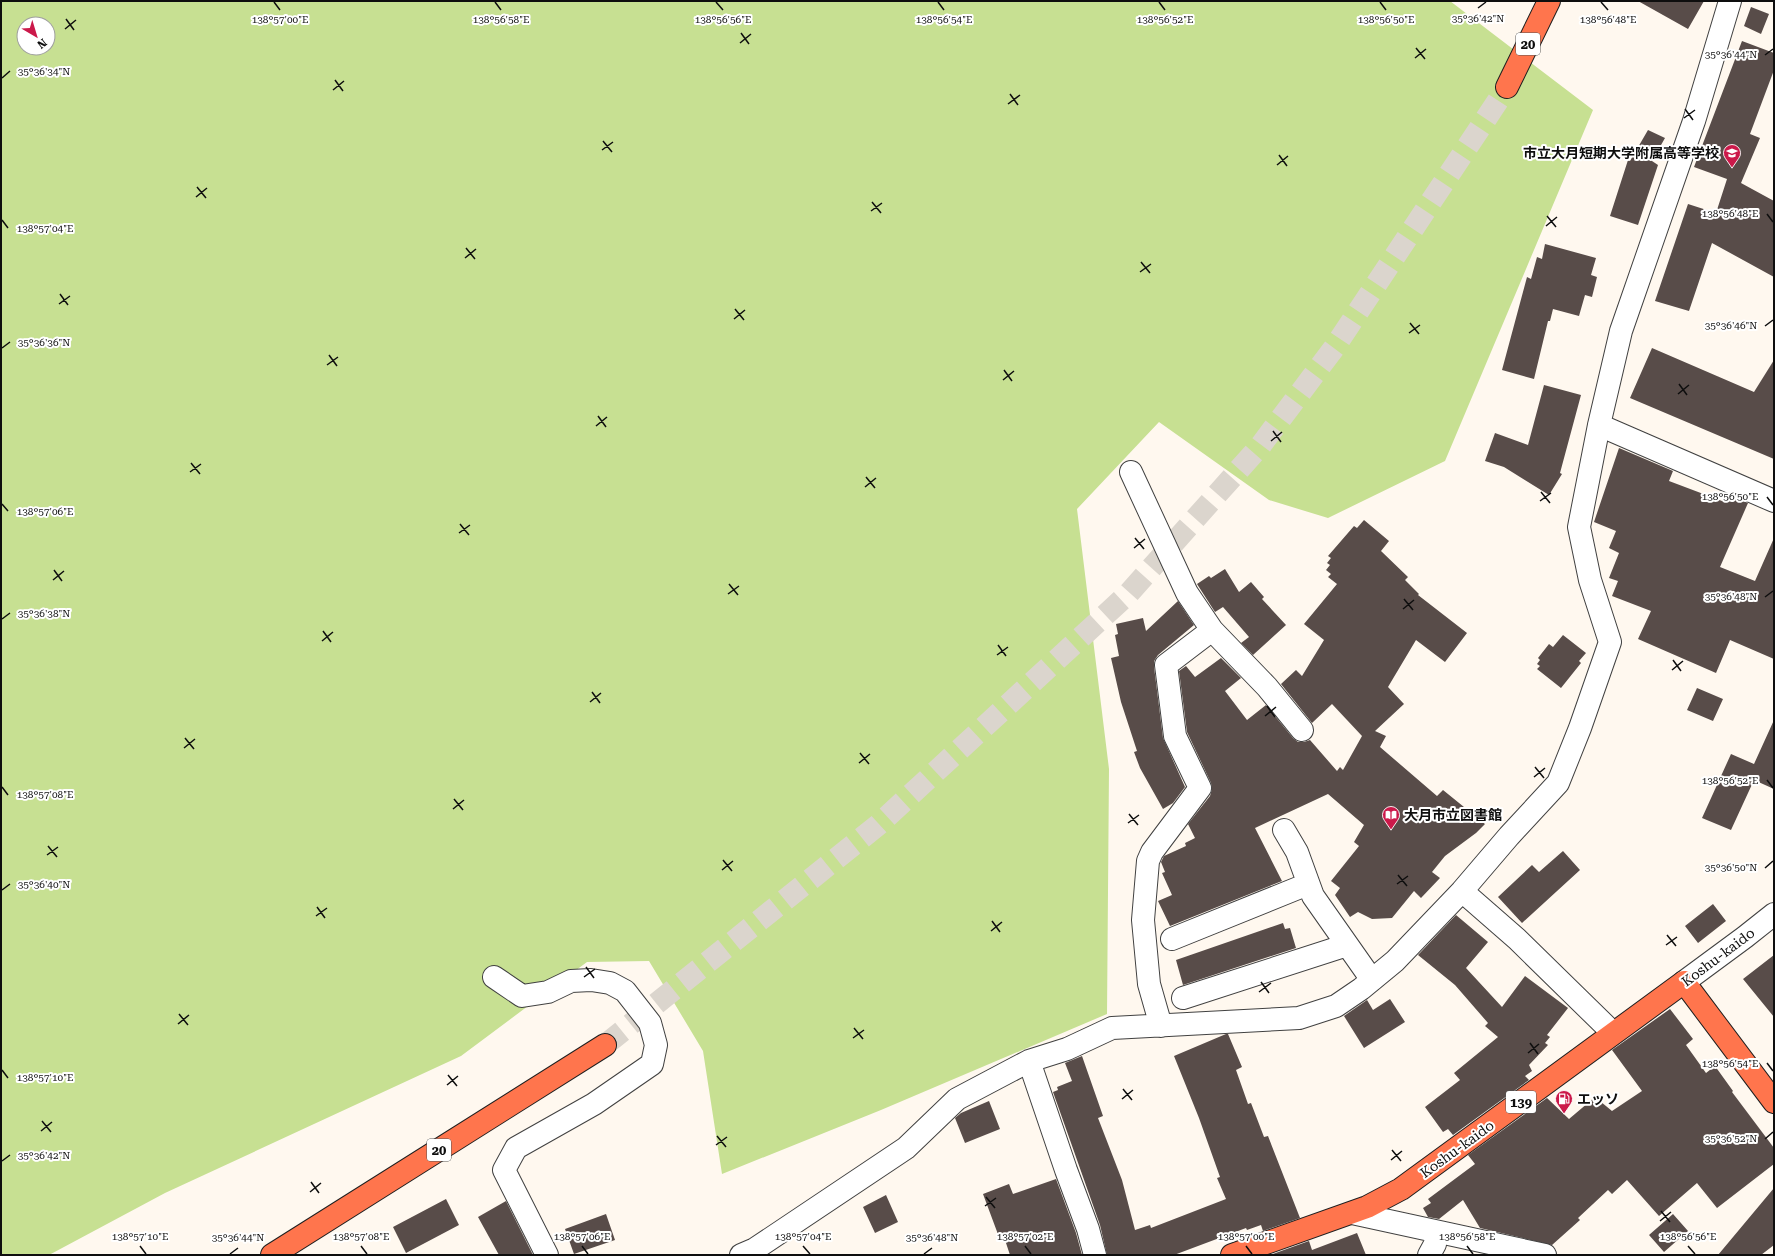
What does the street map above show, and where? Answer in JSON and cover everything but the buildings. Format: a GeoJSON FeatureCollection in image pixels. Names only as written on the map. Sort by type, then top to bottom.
{"type":"FeatureCollection","features":[{"type":"Feature","properties":{"kind":"highway","name":"20"},"geometry":{"type":"LineString","coordinates":[[1507,87],[1549,1]]}},
{"type":"Feature","properties":{"kind":"highway","name":"Koshu-kaido"},"geometry":{"type":"LineString","coordinates":[[1232,1255],[1367,1208],[1401,1189],[1684,982]]}},
{"type":"Feature","properties":{"kind":"highway"},"geometry":{"type":"LineString","coordinates":[[1684,982],[1774,1102]]}},
{"type":"Feature","properties":{"kind":"highway","name":"20"},"geometry":{"type":"LineString","coordinates":[[272,1255],[605,1044]]}},
{"type":"Feature","properties":{"kind":"street"},"geometry":{"type":"LineString","coordinates":[[741,1255],[755,1249],[906,1148],[956,1098],[1029,1061],[1066,1049],[1112,1028],[1299,1018],[1336,1006],[1395,961],[1462,891],[1508,836],[1558,783],[1580,728],[1610,642],[1590,580],[1579,527],[1599,425],[1621,331],[1694,121],[1730,1]]}},
{"type":"Feature","properties":{"kind":"street"},"geometry":{"type":"LineString","coordinates":[[1599,425],[1774,501]]}},
{"type":"Feature","properties":{"kind":"street"},"geometry":{"type":"LineString","coordinates":[[1130,472],[1187,593],[1212,630],[1267,688],[1302,730]]}},
{"type":"Feature","properties":{"kind":"street"},"geometry":{"type":"LineString","coordinates":[[1161,1026],[1149,984],[1143,920],[1148,861],[1152,852],[1200,788],[1175,736],[1166,665],[1212,630]]}},
{"type":"Feature","properties":{"kind":"street"},"geometry":{"type":"LineString","coordinates":[[1284,830],[1297,852],[1313,896],[1372,980]]}},
{"type":"Feature","properties":{"kind":"street"},"geometry":{"type":"LineString","coordinates":[[1172,939],[1308,884]]}},
{"type":"Feature","properties":{"kind":"street"},"geometry":{"type":"LineString","coordinates":[[1462,891],[1517,939],[1613,1033]]}},
{"type":"Feature","properties":{"kind":"street","name":"Koshu-kaido"},"geometry":{"type":"LineString","coordinates":[[1684,982],[1774,914]]}},
{"type":"Feature","properties":{"kind":"street"},"geometry":{"type":"LineString","coordinates":[[1183,998],[1347,945]]}},
{"type":"Feature","properties":{"kind":"street"},"geometry":{"type":"LineString","coordinates":[[494,977],[522,996],[548,992],[571,982],[591,980],[610,983],[625,991],[650,1023],[656,1045],[652,1064],[594,1104],[516,1148],[504,1170],[547,1255]]}},
{"type":"Feature","properties":{"kind":"street"},"geometry":{"type":"LineString","coordinates":[[1029,1061],[1088,1230],[1094,1255]]}},
{"type":"Feature","properties":{"kind":"street"},"geometry":{"type":"LineString","coordinates":[[1352,1213],[1436,1246],[1545,1255]]}},
{"type":"Feature","properties":{"kind":"green space"},"geometry":{"type":"Polygon","coordinates":[[[1,1],[1450,1],[1593,110],[1445,461],[1328,518],[1269,500],[1159,422],[1077,509],[1109,769],[1107,1014],[881,1110],[722,1174],[703,1051],[649,961],[587,962],[461,1056],[165,1193],[49,1255],[1,1255],[1,1]]]}},
{"type":"Feature","properties":{"kind":"tunnel"},"geometry":{"type":"LineString","coordinates":[[605,1045],[878,825],[1129,593],[1261,445],[1334,348],[1507,87]]}},
{"type":"Feature","properties":{"kind":"place","name":"市立大月短期大学附属高等学校"},"geometry":{"type":"Point","coordinates":[1732,168]}},
{"type":"Feature","properties":{"kind":"place","name":"大月市立図書館"},"geometry":{"type":"Point","coordinates":[1391,830]}},
{"type":"Feature","properties":{"kind":"place","name":"エッソ"},"geometry":{"type":"Point","coordinates":[1564,1114]}}]}
